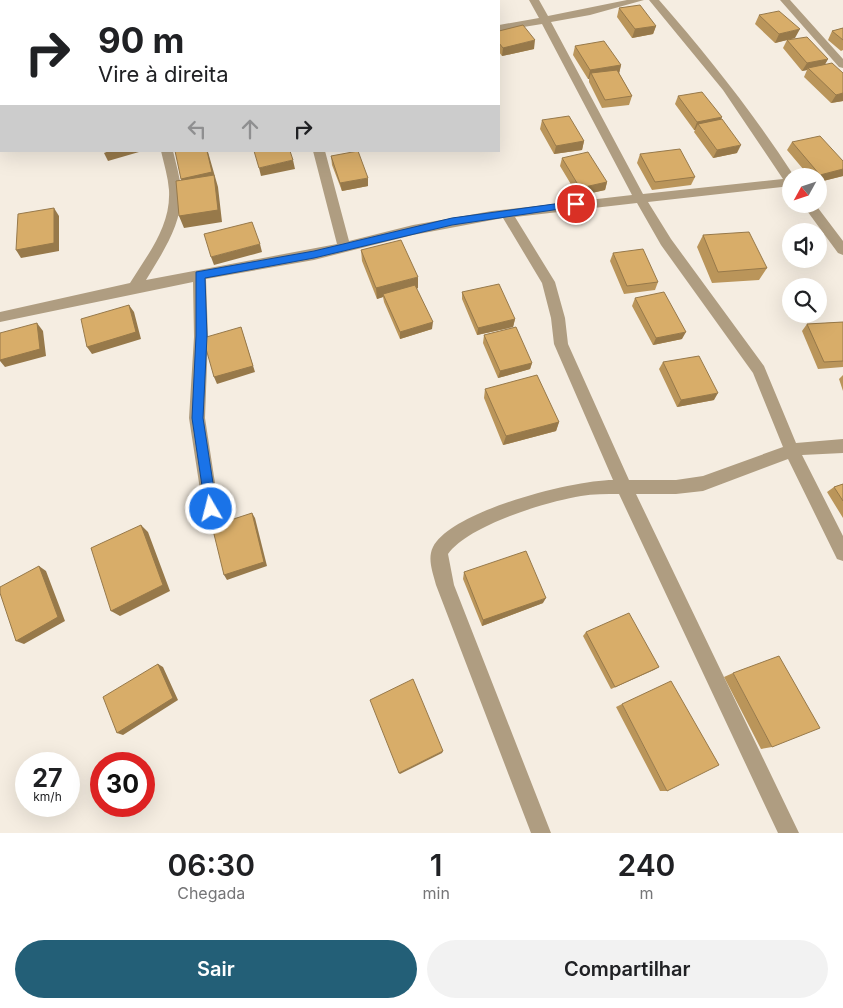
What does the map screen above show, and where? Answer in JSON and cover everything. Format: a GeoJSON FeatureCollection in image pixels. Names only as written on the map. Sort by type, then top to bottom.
{"type":"FeatureCollection","features":[{"type":"Feature","properties":{"kind":"street"},"geometry":{"type":"LineString","coordinates":[[534,0],[639,197],[678,260],[759,370],[792,451],[843,553]]}},
{"type":"Feature","properties":{"kind":"street"},"geometry":{"type":"LineString","coordinates":[[500,28],[590,12],[640,0]]}},
{"type":"Feature","properties":{"kind":"street"},"geometry":{"type":"LineString","coordinates":[[654,0],[712,70],[774,152],[783,168]]}},
{"type":"Feature","properties":{"kind":"street"},"geometry":{"type":"LineString","coordinates":[[785,0],[843,65]]}},
{"type":"Feature","properties":{"kind":"street"},"geometry":{"type":"LineString","coordinates":[[135,287],[166,233],[174,213],[176,195],[167,152]]}},
{"type":"Feature","properties":{"kind":"street"},"geometry":{"type":"LineString","coordinates":[[319,152],[344,247]]}},
{"type":"Feature","properties":{"kind":"street"},"geometry":{"type":"LineString","coordinates":[[0,317],[135,287],[284,261],[445,223],[506,213],[782,182]]}},
{"type":"Feature","properties":{"kind":"street"},"geometry":{"type":"LineString","coordinates":[[506,213],[548,282],[558,318],[561,344],[624,487],[790,833]]}},
{"type":"Feature","properties":{"kind":"street"},"geometry":{"type":"LineString","coordinates":[[815,213],[843,250]]}},
{"type":"Feature","properties":{"kind":"street"},"geometry":{"type":"LineString","coordinates":[[200,275],[201,336],[198,418],[211,509]]}},
{"type":"Feature","properties":{"kind":"street"},"geometry":{"type":"LineString","coordinates":[[541,833],[445,585],[440,567],[440,551],[449,538],[462,529],[545,497],[580,489],[690,486],[725,478],[792,451],[811,447],[843,446]]}},
{"type":"Feature","properties":{"kind":"building"},"geometry":{"type":"Polygon","coordinates":[[[640,5],[656,26],[635,29],[619,8],[640,5]]]}},
{"type":"Feature","properties":{"kind":"building"},"geometry":{"type":"Polygon","coordinates":[[[779,11],[800,29],[779,34],[759,15],[779,11]]]}},
{"type":"Feature","properties":{"kind":"building"},"geometry":{"type":"Polygon","coordinates":[[[523,25],[535,40],[503,48],[500,44],[500,31],[523,25]]]}},
{"type":"Feature","properties":{"kind":"building"},"geometry":{"type":"Polygon","coordinates":[[[843,28],[843,40],[832,31],[843,28]]]}},
{"type":"Feature","properties":{"kind":"building"},"geometry":{"type":"Polygon","coordinates":[[[807,37],[828,59],[807,63],[787,40],[807,37]]]}},
{"type":"Feature","properties":{"kind":"building"},"geometry":{"type":"Polygon","coordinates":[[[604,41],[621,65],[590,70],[575,46],[604,41]]]}},
{"type":"Feature","properties":{"kind":"building"},"geometry":{"type":"Polygon","coordinates":[[[832,63],[843,73],[843,93],[836,95],[808,68],[832,63]]]}},
{"type":"Feature","properties":{"kind":"building"},"geometry":{"type":"Polygon","coordinates":[[[617,70],[632,96],[605,100],[591,73],[617,70]]]}},
{"type":"Feature","properties":{"kind":"building"},"geometry":{"type":"Polygon","coordinates":[[[702,92],[722,117],[697,122],[678,96],[702,92]]]}},
{"type":"Feature","properties":{"kind":"building"},"geometry":{"type":"Polygon","coordinates":[[[569,116],[584,141],[556,146],[542,120],[569,116]]]}},
{"type":"Feature","properties":{"kind":"building"},"geometry":{"type":"Polygon","coordinates":[[[722,119],[741,145],[717,150],[698,124],[722,119]]]}},
{"type":"Feature","properties":{"kind":"building"},"geometry":{"type":"Polygon","coordinates":[[[820,136],[843,161],[843,169],[828,173],[828,168],[814,168],[792,142],[820,136]]]}},
{"type":"Feature","properties":{"kind":"building"},"geometry":{"type":"Polygon","coordinates":[[[680,149],[695,177],[655,182],[640,154],[680,149]]]}},
{"type":"Feature","properties":{"kind":"building"},"geometry":{"type":"Polygon","coordinates":[[[175,152],[207,152],[212,172],[181,179],[175,152]]]}},
{"type":"Feature","properties":{"kind":"building"},"geometry":{"type":"Polygon","coordinates":[[[254,152],[290,152],[293,160],[259,168],[254,152]]]}},
{"type":"Feature","properties":{"kind":"building"},"geometry":{"type":"Polygon","coordinates":[[[358,152],[368,178],[340,183],[331,156],[358,152]]]}},
{"type":"Feature","properties":{"kind":"building"},"geometry":{"type":"Polygon","coordinates":[[[588,152],[607,182],[580,188],[562,158],[588,152]]]}},
{"type":"Feature","properties":{"kind":"building"},"geometry":{"type":"Polygon","coordinates":[[[214,175],[218,210],[179,216],[176,181],[214,175]]]}},
{"type":"Feature","properties":{"kind":"building"},"geometry":{"type":"Polygon","coordinates":[[[54,208],[54,243],[16,250],[18,214],[54,208]]]}},
{"type":"Feature","properties":{"kind":"building"},"geometry":{"type":"Polygon","coordinates":[[[252,222],[260,244],[211,257],[204,234],[252,222]]]}},
{"type":"Feature","properties":{"kind":"building"},"geometry":{"type":"Polygon","coordinates":[[[749,232],[767,268],[718,272],[703,235],[749,232]]]}},
{"type":"Feature","properties":{"kind":"building"},"geometry":{"type":"Polygon","coordinates":[[[401,240],[418,277],[376,288],[361,250],[401,240]]]}},
{"type":"Feature","properties":{"kind":"building"},"geometry":{"type":"Polygon","coordinates":[[[643,249],[658,282],[627,286],[613,253],[643,249]]]}},
{"type":"Feature","properties":{"kind":"building"},"geometry":{"type":"Polygon","coordinates":[[[499,284],[515,319],[478,328],[462,292],[499,284]]]}},
{"type":"Feature","properties":{"kind":"building"},"geometry":{"type":"Polygon","coordinates":[[[415,285],[433,322],[400,332],[383,294],[415,285]]]}},
{"type":"Feature","properties":{"kind":"building"},"geometry":{"type":"Polygon","coordinates":[[[664,292],[686,332],[656,338],[635,298],[664,292]]]}},
{"type":"Feature","properties":{"kind":"building"},"geometry":{"type":"Polygon","coordinates":[[[129,305],[136,332],[87,347],[81,319],[129,305]]]}},
{"type":"Feature","properties":{"kind":"building"},"geometry":{"type":"Polygon","coordinates":[[[843,322],[843,361],[824,362],[807,324],[843,322]]]}},
{"type":"Feature","properties":{"kind":"building"},"geometry":{"type":"Polygon","coordinates":[[[37,323],[40,349],[0,360],[0,333],[37,323]]]}},
{"type":"Feature","properties":{"kind":"building"},"geometry":{"type":"Polygon","coordinates":[[[241,327],[253,366],[214,377],[203,338],[241,327]]]}},
{"type":"Feature","properties":{"kind":"building"},"geometry":{"type":"Polygon","coordinates":[[[516,327],[532,363],[500,371],[484,335],[516,327]]]}},
{"type":"Feature","properties":{"kind":"building"},"geometry":{"type":"Polygon","coordinates":[[[699,356],[718,393],[681,400],[663,362],[699,356]]]}},
{"type":"Feature","properties":{"kind":"building"},"geometry":{"type":"Polygon","coordinates":[[[537,375],[559,422],[506,436],[485,389],[537,375]]]}},
{"type":"Feature","properties":{"kind":"building"},"geometry":{"type":"Polygon","coordinates":[[[843,484],[843,501],[834,487],[843,484]]]}},
{"type":"Feature","properties":{"kind":"building"},"geometry":{"type":"Polygon","coordinates":[[[252,513],[264,562],[224,575],[212,526],[252,513]]]}},
{"type":"Feature","properties":{"kind":"building"},"geometry":{"type":"Polygon","coordinates":[[[141,525],[163,585],[111,611],[91,548],[141,525]]]}},
{"type":"Feature","properties":{"kind":"building"},"geometry":{"type":"Polygon","coordinates":[[[526,551],[546,598],[483,620],[464,572],[526,551]]]}},
{"type":"Feature","properties":{"kind":"building"},"geometry":{"type":"Polygon","coordinates":[[[39,566],[58,617],[16,641],[0,593],[0,587],[39,566]]]}},
{"type":"Feature","properties":{"kind":"building"},"geometry":{"type":"Polygon","coordinates":[[[629,613],[659,667],[615,687],[586,632],[629,613]]]}},
{"type":"Feature","properties":{"kind":"building"},"geometry":{"type":"Polygon","coordinates":[[[779,656],[820,728],[772,747],[733,673],[779,656]]]}},
{"type":"Feature","properties":{"kind":"building"},"geometry":{"type":"Polygon","coordinates":[[[158,664],[173,698],[117,733],[103,697],[158,664]]]}},
{"type":"Feature","properties":{"kind":"building"},"geometry":{"type":"Polygon","coordinates":[[[413,679],[443,751],[399,773],[370,700],[413,679]]]}},
{"type":"Feature","properties":{"kind":"building"},"geometry":{"type":"Polygon","coordinates":[[[671,681],[719,765],[667,791],[622,704],[671,681]]]}},
{"type":"Feature","properties":{"kind":"route"},"geometry":{"type":"LineString","coordinates":[[211,509],[198,418],[201,355],[200,275],[314,255],[452,222],[576,204]]}}]}
